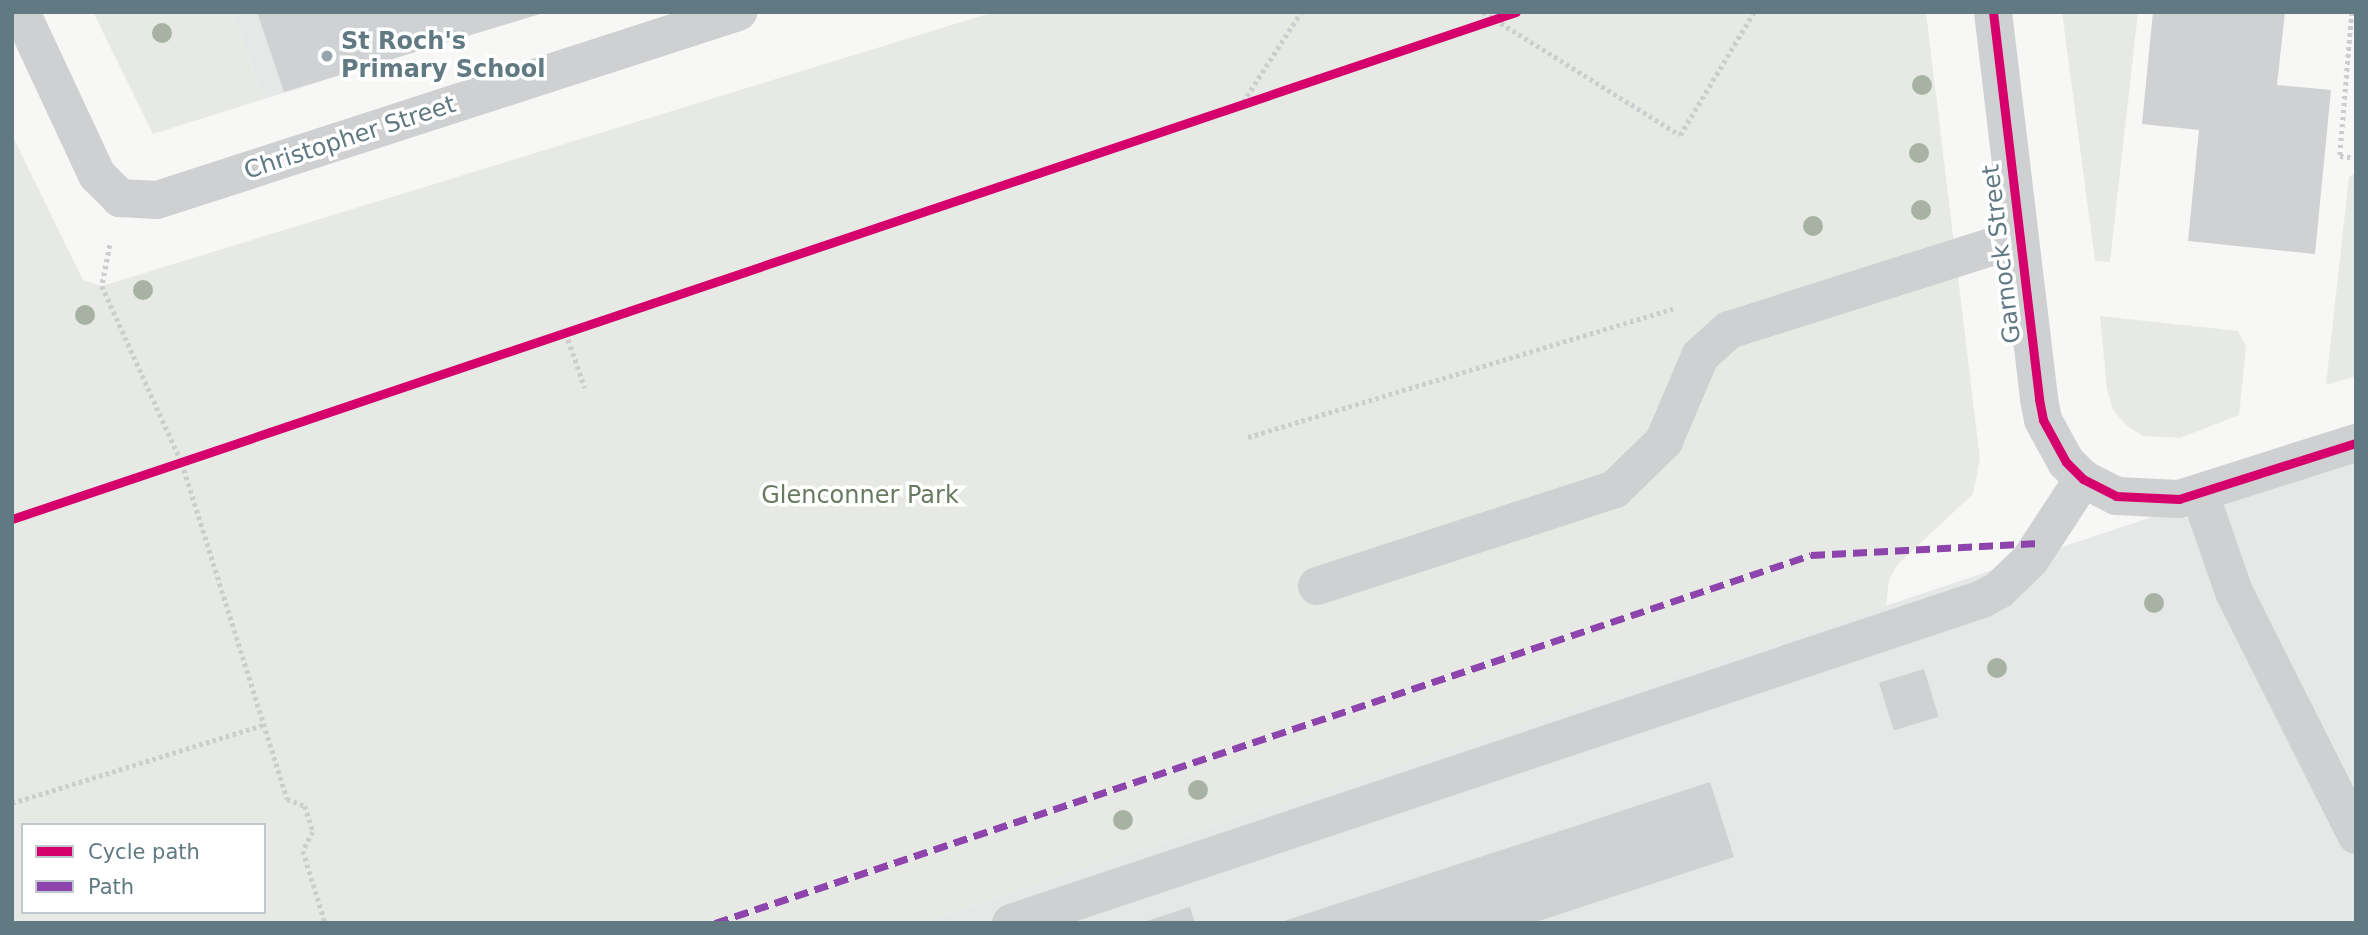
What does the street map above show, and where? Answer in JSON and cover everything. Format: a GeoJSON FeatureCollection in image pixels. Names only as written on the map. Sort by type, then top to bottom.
{"type":"FeatureCollection","features":[{"type":"Feature","properties":{"kind":"street"},"geometry":{"type":"LineString","coordinates":[[21,12],[97,175],[120,198]]}},
{"type":"Feature","properties":{"kind":"street","name":"Christopher Street"},"geometry":{"type":"LineString","coordinates":[[120,198],[157,200],[738,12]]}},
{"type":"Feature","properties":{"kind":"street","name":"Garnock Street"},"geometry":{"type":"LineString","coordinates":[[1993,12],[2043,420],[2066,462],[2083,479]]}},
{"type":"Feature","properties":{"kind":"street"},"geometry":{"type":"LineString","coordinates":[[1317,586],[1615,489],[1664,442],[1700,355],[1729,330],[2020,238]]}},
{"type":"Feature","properties":{"kind":"street"},"geometry":{"type":"LineString","coordinates":[[1011,923],[1982,599],[1999,590],[2030,560],[2083,479],[2134,500],[2179,499],[2356,443]]}},
{"type":"Feature","properties":{"kind":"street"},"geometry":{"type":"LineString","coordinates":[[2200,494],[2234,592],[2356,835]]}},
{"type":"Feature","properties":{"kind":"path"},"geometry":{"type":"LineString","coordinates":[[1243,102],[1301,12]]}},
{"type":"Feature","properties":{"kind":"path"},"geometry":{"type":"LineString","coordinates":[[1483,12],[1680,135],[1754,12]]}},
{"type":"Feature","properties":{"kind":"path"},"geometry":{"type":"LineString","coordinates":[[2352,12],[2340,156],[2356,158]]}},
{"type":"Feature","properties":{"kind":"path"},"geometry":{"type":"LineString","coordinates":[[1482,24],[1506,16]]}},
{"type":"Feature","properties":{"kind":"path"},"geometry":{"type":"LineString","coordinates":[[1231,106],[1257,97]]}},
{"type":"Feature","properties":{"kind":"path"},"geometry":{"type":"LineString","coordinates":[[120,198],[102,286],[182,463],[287,799],[305,806],[313,832],[303,851],[325,922],[321,923]]}},
{"type":"Feature","properties":{"kind":"path"},"geometry":{"type":"LineString","coordinates":[[1248,437],[1676,308]]}},
{"type":"Feature","properties":{"kind":"path"},"geometry":{"type":"LineString","coordinates":[[553,337],[578,329]]}},
{"type":"Feature","properties":{"kind":"path"},"geometry":{"type":"LineString","coordinates":[[566,333],[584,388]]}},
{"type":"Feature","properties":{"kind":"path"},"geometry":{"type":"LineString","coordinates":[[169,468],[195,459]]}},
{"type":"Feature","properties":{"kind":"path"},"geometry":{"type":"LineString","coordinates":[[12,803],[263,725]]}},
{"type":"Feature","properties":{"kind":"shaded area","name":"St Roch's Primary School"},"geometry":{"type":"Polygon","coordinates":[[[232,12],[546,12],[264,99],[232,12]]]}},
{"type":"Feature","properties":{"kind":"shaded area"},"geometry":{"type":"Polygon","coordinates":[[[2356,449],[2356,923],[918,923],[1891,604],[2356,449]]]}},
{"type":"Feature","properties":{"kind":"green space"},"geometry":{"type":"Polygon","coordinates":[[[93,12],[232,12],[264,99],[153,134],[93,12]]]}},
{"type":"Feature","properties":{"kind":"green space","name":"Glenconner Park"},"geometry":{"type":"Polygon","coordinates":[[[994,12],[1926,12],[1980,459],[1973,494],[1897,565],[1889,580],[1886,606],[918,923],[12,923],[12,135],[83,280],[102,286],[994,12]]]}},
{"type":"Feature","properties":{"kind":"green space"},"geometry":{"type":"Polygon","coordinates":[[[2062,12],[2138,12],[2110,262],[2095,261],[2062,12]]]}},
{"type":"Feature","properties":{"kind":"green space"},"geometry":{"type":"Polygon","coordinates":[[[2356,173],[2356,376],[2326,385],[2349,177],[2356,173]]]}},
{"type":"Feature","properties":{"kind":"green space"},"geometry":{"type":"Polygon","coordinates":[[[2100,316],[2238,331],[2246,347],[2239,415],[2180,438],[2143,436],[2127,426],[2113,410],[2107,389],[2100,316]]]}},
{"type":"Feature","properties":{"kind":"building","name":"St Roch's Primary School"},"geometry":{"type":"Polygon","coordinates":[[[257,12],[543,12],[543,13],[284,92],[257,12]]]}},
{"type":"Feature","properties":{"kind":"building"},"geometry":{"type":"Polygon","coordinates":[[[2153,12],[2285,12],[2277,85],[2331,90],[2315,254],[2188,241],[2199,130],[2142,124],[2153,12]]]}},
{"type":"Feature","properties":{"kind":"building"},"geometry":{"type":"Polygon","coordinates":[[[1924,669],[1939,717],[1894,731],[1879,683],[1924,669]]]}},
{"type":"Feature","properties":{"kind":"building"},"geometry":{"type":"Polygon","coordinates":[[[1710,782],[1734,857],[1533,923],[1278,923],[1710,782]]]}},
{"type":"Feature","properties":{"kind":"building"},"geometry":{"type":"Polygon","coordinates":[[[1190,907],[1195,923],[1144,923],[1144,922],[1190,907]]]}},
{"type":"Feature","properties":{"kind":"marked path"},"geometry":{"type":"LineString","coordinates":[[715,923],[1811,555],[2040,543]]}},
{"type":"Feature","properties":{"kind":"cycle path"},"geometry":{"type":"LineString","coordinates":[[12,519],[1516,12]]}},
{"type":"Feature","properties":{"kind":"cycle path"},"geometry":{"type":"LineString","coordinates":[[1993,12],[2039,399],[2043,420],[2066,462],[2083,479],[2116,496],[2179,499],[2356,443]]}},
{"type":"Feature","properties":{"kind":"place","name":"St Roch's Primary School"},"geometry":{"type":"Point","coordinates":[327,56]}}]}
